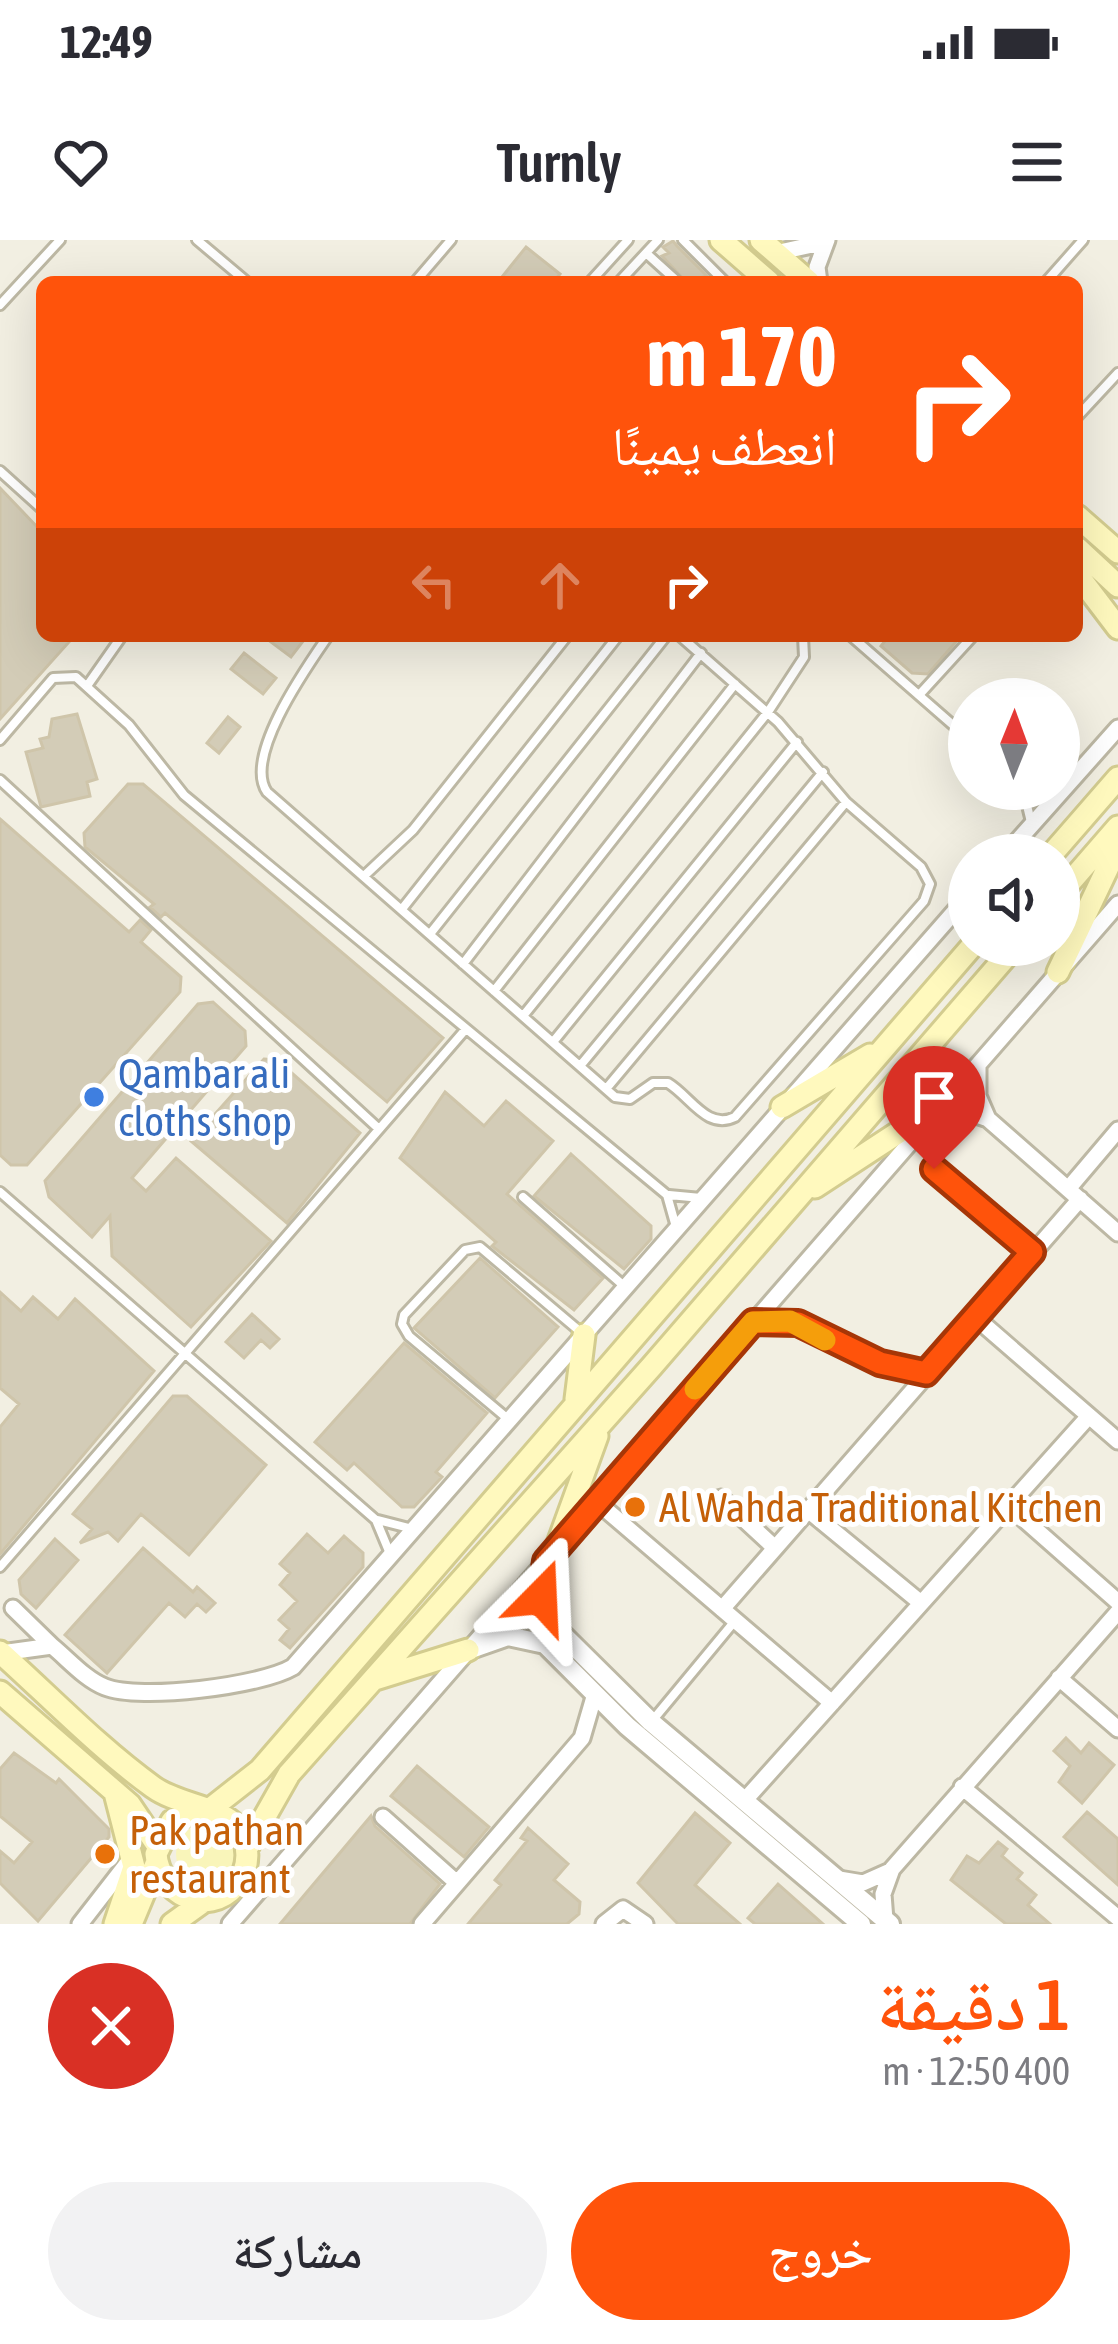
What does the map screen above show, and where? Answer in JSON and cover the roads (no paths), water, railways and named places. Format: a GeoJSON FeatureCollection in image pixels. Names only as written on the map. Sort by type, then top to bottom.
{"type":"FeatureCollection","features":[{"type":"Feature","properties":{"kind":"main road"},"geometry":{"type":"LineString","coordinates":[[721,240],[756,276]]}},
{"type":"Feature","properties":{"kind":"main road"},"geometry":{"type":"LineString","coordinates":[[768,246],[802,276]]}},
{"type":"Feature","properties":{"kind":"main road"},"geometry":{"type":"LineString","coordinates":[[1083,521],[1112,544]]}},
{"type":"Feature","properties":{"kind":"main road"},"geometry":{"type":"LineString","coordinates":[[1083,554],[1118,586]]}},
{"type":"Feature","properties":{"kind":"main road"},"geometry":{"type":"LineString","coordinates":[[1083,582],[1118,628]]}},
{"type":"Feature","properties":{"kind":"main road"},"geometry":{"type":"LineString","coordinates":[[1069,834],[1118,778]]}},
{"type":"Feature","properties":{"kind":"main road"},"geometry":{"type":"LineString","coordinates":[[1080,871],[1118,827]]}},
{"type":"Feature","properties":{"kind":"main road"},"geometry":{"type":"LineString","coordinates":[[1058,972],[1118,846]]}},
{"type":"Feature","properties":{"kind":"main road"},"geometry":{"type":"LineString","coordinates":[[131,1924],[172,1821],[203,1810],[260,1770],[955,966]]}},
{"type":"Feature","properties":{"kind":"main road"},"geometry":{"type":"LineString","coordinates":[[172,1924],[237,1884],[247,1848],[278,1787],[998,966]]}},
{"type":"Feature","properties":{"kind":"main road"},"geometry":{"type":"LineString","coordinates":[[782,1107],[886,1046]]}},
{"type":"Feature","properties":{"kind":"main road"},"geometry":{"type":"LineString","coordinates":[[790,1204],[951,1098]]}},
{"type":"Feature","properties":{"kind":"main road"},"geometry":{"type":"LineString","coordinates":[[574,1405],[584,1334]]}},
{"type":"Feature","properties":{"kind":"main road"},"geometry":{"type":"LineString","coordinates":[[551,1555],[601,1423]]}},
{"type":"Feature","properties":{"kind":"main road"},"geometry":{"type":"LineString","coordinates":[[374,1679],[468,1650]]}},
{"type":"Feature","properties":{"kind":"main road"},"geometry":{"type":"LineString","coordinates":[[1,1653],[150,1785],[234,1824],[247,1848]]}},
{"type":"Feature","properties":{"kind":"main road"},"geometry":{"type":"LineString","coordinates":[[0,1692],[141,1817],[173,1891],[204,1901]]}},
{"type":"Feature","properties":{"kind":"main road"},"geometry":{"type":"LineString","coordinates":[[115,1792],[133,1853],[130,1889],[115,1924]]}},
{"type":"Feature","properties":{"kind":"street"},"geometry":{"type":"LineString","coordinates":[[768,246],[827,241],[820,276]]}},
{"type":"Feature","properties":{"kind":"street"},"geometry":{"type":"LineString","coordinates":[[1080,770],[1118,728]]}},
{"type":"Feature","properties":{"kind":"street"},"geometry":{"type":"LineString","coordinates":[[1023,834],[1044,810]]}},
{"type":"Feature","properties":{"kind":"street"},"geometry":{"type":"LineString","coordinates":[[230,1924],[1118,904]]}},
{"type":"Feature","properties":{"kind":"street"},"geometry":{"type":"LineString","coordinates":[[13,1608],[88,1678],[117,1691],[269,1678],[304,1658],[948,919]]}},
{"type":"Feature","properties":{"kind":"street"},"geometry":{"type":"LineString","coordinates":[[978,1066],[978,1096],[988,1119]]}},
{"type":"Feature","properties":{"kind":"street"},"geometry":{"type":"LineString","coordinates":[[932,1118],[967,1112],[988,1119],[1118,1233]]}},
{"type":"Feature","properties":{"kind":"street"},"geometry":{"type":"LineString","coordinates":[[729,1614],[775,1548],[1032,1252],[1118,1130]]}},
{"type":"Feature","properties":{"kind":"street"},"geometry":{"type":"LineString","coordinates":[[975,1317],[1118,1441]]}},
{"type":"Feature","properties":{"kind":"street"},"geometry":{"type":"LineString","coordinates":[[745,1800],[1089,1416]]}},
{"type":"Feature","properties":{"kind":"street"},"geometry":{"type":"LineString","coordinates":[[721,1498],[775,1548]]}},
{"type":"Feature","properties":{"kind":"street"},"geometry":{"type":"LineString","coordinates":[[597,1502],[832,1703]]}},
{"type":"Feature","properties":{"kind":"street"},"geometry":{"type":"LineString","coordinates":[[839,1880],[871,1881],[892,1869],[1118,1607],[1009,1506]]}},
{"type":"Feature","properties":{"kind":"street"},"geometry":{"type":"LineString","coordinates":[[808,1510],[921,1604]]}},
{"type":"Feature","properties":{"kind":"street"},"geometry":{"type":"LineString","coordinates":[[551,1555],[541,1597],[551,1622]]}},
{"type":"Feature","properties":{"kind":"street"},"geometry":{"type":"LineString","coordinates":[[861,1924],[595,1697],[536,1640],[528,1630],[529,1622],[540,1616],[551,1622],[651,1722],[888,1922]]}},
{"type":"Feature","properties":{"kind":"street"},"geometry":{"type":"LineString","coordinates":[[468,1650],[498,1637],[536,1640]]}},
{"type":"Feature","properties":{"kind":"street"},"geometry":{"type":"LineString","coordinates":[[1,1653],[52,1646]]}},
{"type":"Feature","properties":{"kind":"street"},"geometry":{"type":"LineString","coordinates":[[1059,1678],[1118,1729]]}},
{"type":"Feature","properties":{"kind":"street"},"geometry":{"type":"LineString","coordinates":[[433,1920],[457,1883],[581,1738],[595,1697]]}},
{"type":"Feature","properties":{"kind":"street"},"geometry":{"type":"LineString","coordinates":[[962,1787],[1118,1918]]}},
{"type":"Feature","properties":{"kind":"street"},"geometry":{"type":"LineString","coordinates":[[383,1817],[457,1883]]}},
{"type":"Feature","properties":{"kind":"street"},"geometry":{"type":"LineString","coordinates":[[80,1924],[115,1884],[133,1853]]}},
{"type":"Feature","properties":{"kind":"street"},"geometry":{"type":"LineString","coordinates":[[888,1922],[883,1894],[892,1869]]}},
{"type":"Feature","properties":{"kind":"street"},"geometry":{"type":"LineString","coordinates":[[604,1924],[623,1909],[645,1924]]}},
{"type":"Feature","properties":{"kind":"lane"},"geometry":{"type":"LineString","coordinates":[[0,305],[60,240]]}},
{"type":"Feature","properties":{"kind":"lane"},"geometry":{"type":"LineString","coordinates":[[196,240],[240,276]]}},
{"type":"Feature","properties":{"kind":"lane"},"geometry":{"type":"LineString","coordinates":[[420,276],[451,240]]}},
{"type":"Feature","properties":{"kind":"lane"},"geometry":{"type":"LineString","coordinates":[[595,276],[628,240]]}},
{"type":"Feature","properties":{"kind":"lane"},"geometry":{"type":"LineString","coordinates":[[629,276],[658,240]]}},
{"type":"Feature","properties":{"kind":"lane"},"geometry":{"type":"LineString","coordinates":[[683,240],[719,276]]}},
{"type":"Feature","properties":{"kind":"lane"},"geometry":{"type":"LineString","coordinates":[[1051,276],[1083,240]]}},
{"type":"Feature","properties":{"kind":"lane"},"geometry":{"type":"LineString","coordinates":[[646,253],[671,276]]}},
{"type":"Feature","properties":{"kind":"lane"},"geometry":{"type":"LineString","coordinates":[[1083,411],[1118,373]]}},
{"type":"Feature","properties":{"kind":"lane"},"geometry":{"type":"LineString","coordinates":[[0,471],[36,504]]}},
{"type":"Feature","properties":{"kind":"lane"},"geometry":{"type":"LineString","coordinates":[[87,686],[118,642]]}},
{"type":"Feature","properties":{"kind":"lane"},"geometry":{"type":"LineString","coordinates":[[324,642],[278,713],[260,779],[267,792],[606,1089],[625,1100],[653,1083],[668,1083],[712,1120],[730,1120],[924,902],[930,884],[926,872],[846,802],[768,712],[687,642]]}},
{"type":"Feature","properties":{"kind":"lane"},"geometry":{"type":"LineString","coordinates":[[364,876],[413,830],[562,642]]}},
{"type":"Feature","properties":{"kind":"lane"},"geometry":{"type":"LineString","coordinates":[[402,909],[613,642]]}},
{"type":"Feature","properties":{"kind":"lane"},"geometry":{"type":"LineString","coordinates":[[430,934],[661,642]]}},
{"type":"Feature","properties":{"kind":"lane"},"geometry":{"type":"LineString","coordinates":[[523,1016],[768,712],[804,657],[803,642]]}},
{"type":"Feature","properties":{"kind":"lane"},"geometry":{"type":"LineString","coordinates":[[858,642],[948,720]]}},
{"type":"Feature","properties":{"kind":"lane"},"geometry":{"type":"LineString","coordinates":[[920,694],[968,642]]}},
{"type":"Feature","properties":{"kind":"lane"},"geometry":{"type":"LineString","coordinates":[[464,964],[701,653]]}},
{"type":"Feature","properties":{"kind":"lane"},"geometry":{"type":"LineString","coordinates":[[0,740],[53,678],[71,674],[128,724],[184,795],[465,1030],[667,1195],[705,1198]]}},
{"type":"Feature","properties":{"kind":"lane"},"geometry":{"type":"LineString","coordinates":[[494,991],[736,684]]}},
{"type":"Feature","properties":{"kind":"lane"},"geometry":{"type":"LineString","coordinates":[[553,1042],[797,742]]}},
{"type":"Feature","properties":{"kind":"lane"},"geometry":{"type":"LineString","coordinates":[[580,1066],[823,772]]}},
{"type":"Feature","properties":{"kind":"lane"},"geometry":{"type":"LineString","coordinates":[[0,779],[379,1130]]}},
{"type":"Feature","properties":{"kind":"lane"},"geometry":{"type":"LineString","coordinates":[[606,1089],[846,802]]}},
{"type":"Feature","properties":{"kind":"lane"},"geometry":{"type":"LineString","coordinates":[[1028,810],[1031,825]]}},
{"type":"Feature","properties":{"kind":"lane"},"geometry":{"type":"LineString","coordinates":[[0,1568],[465,1030]]}},
{"type":"Feature","properties":{"kind":"lane"},"geometry":{"type":"LineString","coordinates":[[934,1169],[1032,1252]]}},
{"type":"Feature","properties":{"kind":"lane"},"geometry":{"type":"LineString","coordinates":[[0,1192],[376,1520],[391,1556]]}},
{"type":"Feature","properties":{"kind":"lane"},"geometry":{"type":"LineString","coordinates":[[667,1195],[676,1229]]}},
{"type":"Feature","properties":{"kind":"lane"},"geometry":{"type":"LineString","coordinates":[[524,1197],[626,1287]]}},
{"type":"Feature","properties":{"kind":"lane"},"geometry":{"type":"LineString","coordinates":[[509,1420],[409,1336],[403,1328],[404,1315],[465,1250],[475,1246],[486,1249],[584,1334]]}},
{"type":"Feature","properties":{"kind":"lane"},"geometry":{"type":"LineString","coordinates":[[753,1322],[798,1323],[880,1363],[926,1373]]}},
{"type":"Feature","properties":{"kind":"lane"},"geometry":{"type":"LineString","coordinates":[[376,1520],[414,1529]]}},
{"type":"Feature","properties":{"kind":"lane"},"geometry":{"type":"LineString","coordinates":[[651,1722],[729,1614]]}},
{"type":"Feature","properties":{"kind":"place","name":"Qambar ali cloths shop"},"geometry":{"type":"Point","coordinates":[94,1097]}},
{"type":"Feature","properties":{"kind":"place","name":"Al Wahda Traditional Kitchen"},"geometry":{"type":"Point","coordinates":[635,1507]}},
{"type":"Feature","properties":{"kind":"place","name":"Pak pathan restaurant"},"geometry":{"type":"Point","coordinates":[105,1854]}}]}
